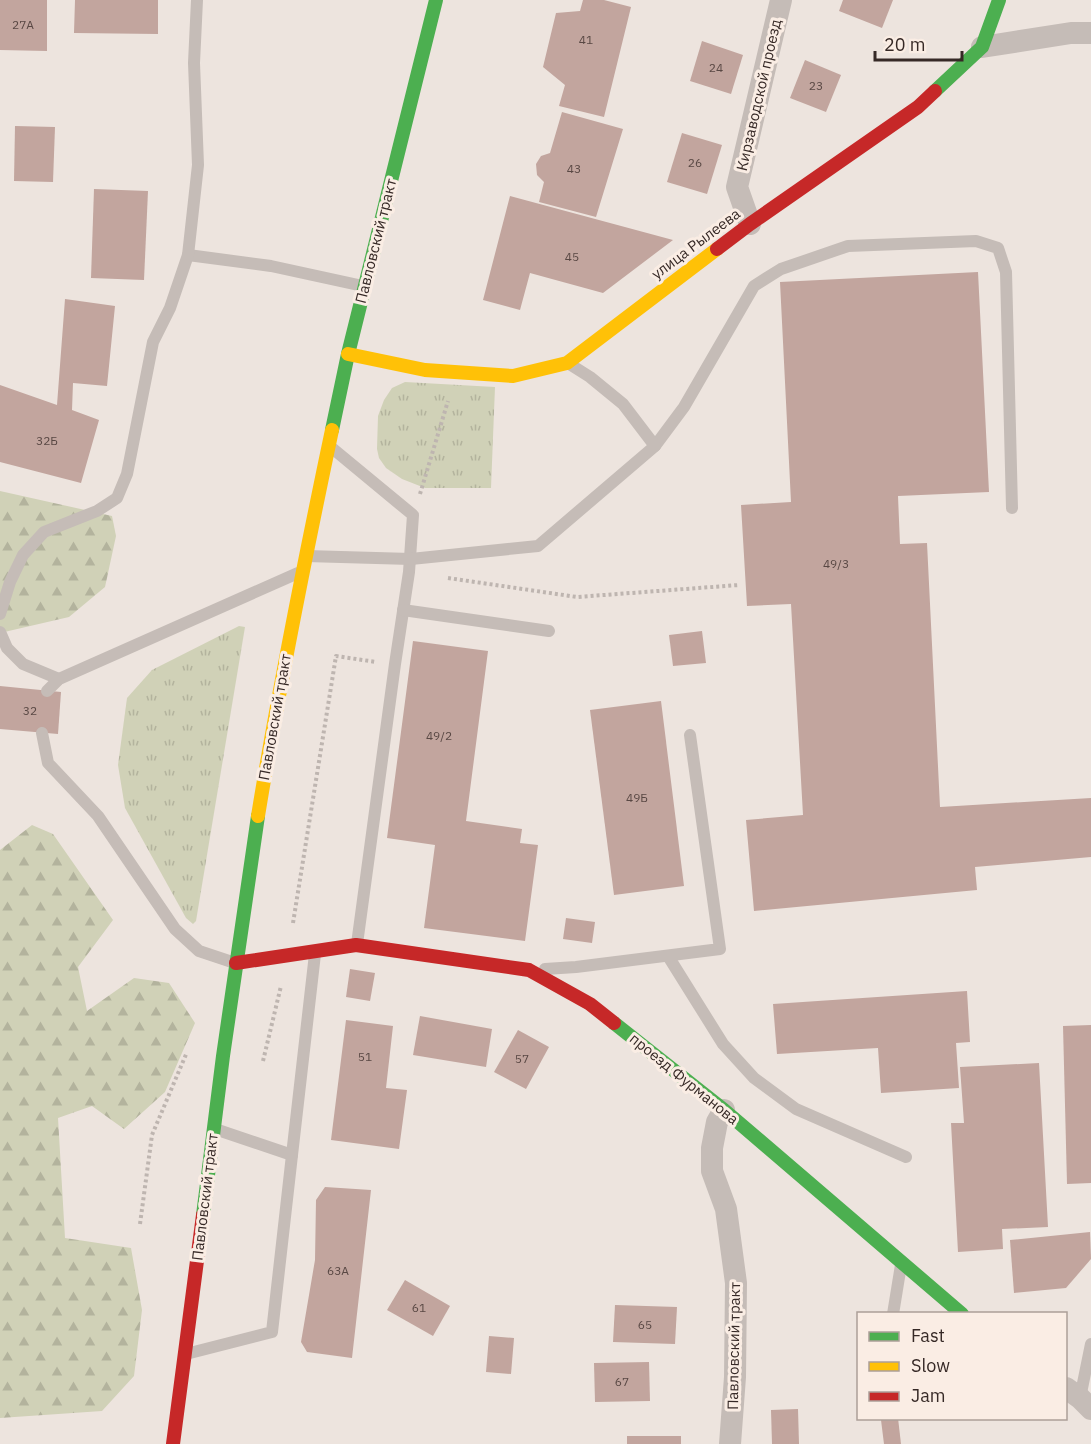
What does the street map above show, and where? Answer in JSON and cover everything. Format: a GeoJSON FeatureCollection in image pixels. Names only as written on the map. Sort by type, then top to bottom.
{"type":"FeatureCollection","features":[{"type":"Feature","properties":{"kind":"street","name":"Павловский тракт"},"geometry":{"type":"LineString","coordinates":[[173,1444],[236,963],[257,816],[276,707],[348,354],[436,0]]}},
{"type":"Feature","properties":{"kind":"street","name":"Кирзаводской проезд"},"geometry":{"type":"LineString","coordinates":[[750,224],[737,187],[781,0]]}},
{"type":"Feature","properties":{"kind":"street","name":"улица Рылеева"},"geometry":{"type":"LineString","coordinates":[[348,354],[425,370],[513,376],[567,363],[750,224],[918,107],[982,47],[999,0]]}},
{"type":"Feature","properties":{"kind":"street"},"geometry":{"type":"LineString","coordinates":[[982,47],[1071,33],[1091,33]]}},
{"type":"Feature","properties":{"kind":"street","name":"проезд Фурманова"},"geometry":{"type":"LineString","coordinates":[[236,963],[356,945],[529,970],[590,1004],[724,1110],[961,1312]]}},
{"type":"Feature","properties":{"kind":"street","name":"Павловский тракт"},"geometry":{"type":"LineString","coordinates":[[724,1110],[717,1122],[712,1148],[712,1171],[726,1209],[736,1283],[735,1377],[730,1444]]}},
{"type":"Feature","properties":{"kind":"lane"},"geometry":{"type":"LineString","coordinates":[[0,614],[10,582],[22,555],[44,532],[98,511],[117,498],[126,474],[153,342],[170,308],[188,255],[198,165],[194,63],[197,0]]}},
{"type":"Feature","properties":{"kind":"lane"},"geometry":{"type":"LineString","coordinates":[[305,556],[410,565],[538,546],[655,446],[684,407],[754,286],[782,269],[848,246],[976,241],[998,248],[1006,272],[1012,508]]}},
{"type":"Feature","properties":{"kind":"lane"},"geometry":{"type":"LineString","coordinates":[[188,255],[272,266],[364,287]]}},
{"type":"Feature","properties":{"kind":"lane"},"geometry":{"type":"LineString","coordinates":[[567,363],[590,377],[623,404],[655,446]]}},
{"type":"Feature","properties":{"kind":"lane"},"geometry":{"type":"LineString","coordinates":[[328,445],[413,515],[410,565],[356,945]]}},
{"type":"Feature","properties":{"kind":"lane"},"geometry":{"type":"LineString","coordinates":[[47,691],[59,679],[302,571]]}},
{"type":"Feature","properties":{"kind":"lane"},"geometry":{"type":"LineString","coordinates":[[403,610],[549,631]]}},
{"type":"Feature","properties":{"kind":"lane"},"geometry":{"type":"LineString","coordinates":[[0,632],[7,648],[23,664],[59,679]]}},
{"type":"Feature","properties":{"kind":"lane"},"geometry":{"type":"LineString","coordinates":[[42,733],[48,763],[98,816],[175,929],[199,951],[236,963]]}},
{"type":"Feature","properties":{"kind":"lane"},"geometry":{"type":"LineString","coordinates":[[529,970],[576,967],[720,949],[690,735]]}},
{"type":"Feature","properties":{"kind":"lane"},"geometry":{"type":"LineString","coordinates":[[185,1355],[272,1332],[315,952]]}},
{"type":"Feature","properties":{"kind":"lane"},"geometry":{"type":"LineString","coordinates":[[669,956],[723,1044],[754,1078],[796,1109],[906,1157]]}},
{"type":"Feature","properties":{"kind":"lane"},"geometry":{"type":"LineString","coordinates":[[214,1128],[292,1155]]}},
{"type":"Feature","properties":{"kind":"lane"},"geometry":{"type":"LineString","coordinates":[[893,1312],[901,1261]]}},
{"type":"Feature","properties":{"kind":"lane"},"geometry":{"type":"LineString","coordinates":[[1079,1398],[1091,1344]]}},
{"type":"Feature","properties":{"kind":"path"},"geometry":{"type":"LineString","coordinates":[[413,515],[456,372]]}},
{"type":"Feature","properties":{"kind":"path"},"geometry":{"type":"LineString","coordinates":[[410,565],[577,597],[739,585]]}},
{"type":"Feature","properties":{"kind":"path"},"geometry":{"type":"LineString","coordinates":[[263,1061],[288,956],[336,656],[395,664]]}},
{"type":"Feature","properties":{"kind":"path"},"geometry":{"type":"LineString","coordinates":[[140,1224],[152,1134],[187,1052]]}},
{"type":"Feature","properties":{"kind":"green space"},"geometry":{"type":"Polygon","coordinates":[[[405,382],[495,387],[491,488],[425,488],[402,479],[386,468],[379,458],[377,449],[378,416],[392,388],[405,382]]]}},
{"type":"Feature","properties":{"kind":"green space"},"geometry":{"type":"Polygon","coordinates":[[[0,491],[112,516],[116,536],[105,587],[69,617],[0,633],[0,491]]]}},
{"type":"Feature","properties":{"kind":"green space"},"geometry":{"type":"Polygon","coordinates":[[[239,626],[245,627],[196,921],[193,924],[186,918],[125,808],[118,765],[127,698],[152,670],[239,626]]]}},
{"type":"Feature","properties":{"kind":"green space"},"geometry":{"type":"Polygon","coordinates":[[[32,825],[53,834],[113,920],[78,967],[87,1011],[134,978],[169,983],[195,1023],[165,1092],[124,1129],[92,1106],[58,1118],[65,1238],[131,1248],[142,1310],[134,1376],[102,1411],[0,1418],[0,850],[32,825]]]}},
{"type":"Feature","properties":{"kind":"building"},"geometry":{"type":"Polygon","coordinates":[[[0,0],[47,0],[47,51],[0,50],[0,0]]]}},
{"type":"Feature","properties":{"kind":"building"},"geometry":{"type":"Polygon","coordinates":[[[75,0],[158,0],[158,34],[74,33],[75,0]]]}},
{"type":"Feature","properties":{"kind":"building"},"geometry":{"type":"Polygon","coordinates":[[[583,0],[604,0],[631,7],[604,117],[559,106],[565,85],[543,67],[556,13],[580,11],[583,0]]]}},
{"type":"Feature","properties":{"kind":"building"},"geometry":{"type":"Polygon","coordinates":[[[843,0],[893,0],[882,28],[839,11],[843,0]]]}},
{"type":"Feature","properties":{"kind":"building"},"geometry":{"type":"Polygon","coordinates":[[[702,41],[743,55],[731,94],[690,81],[702,41]]]}},
{"type":"Feature","properties":{"kind":"building"},"geometry":{"type":"Polygon","coordinates":[[[805,60],[841,75],[826,112],[790,98],[805,60]]]}},
{"type":"Feature","properties":{"kind":"building"},"geometry":{"type":"Polygon","coordinates":[[[562,112],[623,129],[596,217],[539,202],[544,182],[537,175],[536,164],[541,156],[550,153],[562,112]]]}},
{"type":"Feature","properties":{"kind":"building"},"geometry":{"type":"Polygon","coordinates":[[[15,126],[55,127],[53,182],[14,181],[15,126]]]}},
{"type":"Feature","properties":{"kind":"building"},"geometry":{"type":"Polygon","coordinates":[[[682,133],[722,145],[707,194],[667,182],[682,133]]]}},
{"type":"Feature","properties":{"kind":"building"},"geometry":{"type":"Polygon","coordinates":[[[94,189],[148,191],[144,280],[91,278],[94,189]]]}},
{"type":"Feature","properties":{"kind":"building"},"geometry":{"type":"Polygon","coordinates":[[[510,196],[673,240],[603,293],[530,273],[520,310],[483,300],[510,196]]]}},
{"type":"Feature","properties":{"kind":"building"},"geometry":{"type":"Polygon","coordinates":[[[978,272],[989,492],[898,496],[900,544],[927,543],[940,807],[1091,798],[1091,857],[975,867],[977,890],[754,911],[746,820],[803,815],[791,604],[747,606],[741,505],[791,502],[780,282],[978,272]]]}},
{"type":"Feature","properties":{"kind":"building"},"geometry":{"type":"Polygon","coordinates":[[[65,299],[115,306],[107,386],[73,383],[72,410],[99,420],[81,483],[0,462],[0,385],[57,405],[65,299]]]}},
{"type":"Feature","properties":{"kind":"building"},"geometry":{"type":"Polygon","coordinates":[[[702,631],[706,663],[673,666],[669,635],[702,631]]]}},
{"type":"Feature","properties":{"kind":"building"},"geometry":{"type":"Polygon","coordinates":[[[413,641],[488,651],[466,821],[522,829],[520,843],[538,845],[525,941],[424,928],[435,845],[387,838],[413,641]]]}},
{"type":"Feature","properties":{"kind":"building"},"geometry":{"type":"Polygon","coordinates":[[[0,686],[61,692],[58,734],[0,729],[0,686]]]}},
{"type":"Feature","properties":{"kind":"building"},"geometry":{"type":"Polygon","coordinates":[[[661,701],[684,886],[614,895],[590,710],[661,701]]]}},
{"type":"Feature","properties":{"kind":"building"},"geometry":{"type":"Polygon","coordinates":[[[566,918],[595,922],[592,943],[563,939],[566,918]]]}},
{"type":"Feature","properties":{"kind":"building"},"geometry":{"type":"Polygon","coordinates":[[[350,969],[375,973],[370,1001],[346,997],[350,969]]]}},
{"type":"Feature","properties":{"kind":"building"},"geometry":{"type":"Polygon","coordinates":[[[967,991],[970,1042],[956,1043],[959,1088],[881,1093],[878,1048],[777,1054],[773,1004],[967,991]]]}},
{"type":"Feature","properties":{"kind":"building"},"geometry":{"type":"Polygon","coordinates":[[[420,1016],[492,1029],[486,1067],[413,1055],[420,1016]]]}},
{"type":"Feature","properties":{"kind":"building"},"geometry":{"type":"Polygon","coordinates":[[[346,1020],[393,1026],[386,1088],[407,1090],[399,1149],[331,1140],[346,1020]]]}},
{"type":"Feature","properties":{"kind":"building"},"geometry":{"type":"Polygon","coordinates":[[[1091,1025],[1091,1183],[1067,1184],[1063,1026],[1091,1025]]]}},
{"type":"Feature","properties":{"kind":"building"},"geometry":{"type":"Polygon","coordinates":[[[518,1030],[549,1047],[526,1089],[494,1072],[518,1030]]]}},
{"type":"Feature","properties":{"kind":"building"},"geometry":{"type":"Polygon","coordinates":[[[1039,1063],[1048,1227],[1002,1229],[1003,1249],[958,1252],[951,1123],[964,1123],[960,1067],[1039,1063]]]}},
{"type":"Feature","properties":{"kind":"building"},"geometry":{"type":"Polygon","coordinates":[[[325,1187],[371,1190],[352,1358],[307,1352],[301,1342],[315,1260],[316,1200],[325,1187]]]}},
{"type":"Feature","properties":{"kind":"building"},"geometry":{"type":"Polygon","coordinates":[[[1090,1232],[1091,1259],[1066,1288],[1014,1293],[1010,1240],[1090,1232]]]}},
{"type":"Feature","properties":{"kind":"building"},"geometry":{"type":"Polygon","coordinates":[[[405,1280],[450,1306],[433,1336],[387,1310],[405,1280]]]}},
{"type":"Feature","properties":{"kind":"building"},"geometry":{"type":"Polygon","coordinates":[[[615,1305],[677,1307],[675,1344],[613,1342],[615,1305]]]}},
{"type":"Feature","properties":{"kind":"building"},"geometry":{"type":"Polygon","coordinates":[[[489,1336],[514,1338],[511,1374],[486,1372],[489,1336]]]}},
{"type":"Feature","properties":{"kind":"building"},"geometry":{"type":"Polygon","coordinates":[[[649,1362],[650,1401],[595,1402],[594,1363],[649,1362]]]}},
{"type":"Feature","properties":{"kind":"building"},"geometry":{"type":"Polygon","coordinates":[[[798,1409],[799,1444],[772,1444],[771,1410],[798,1409]]]}},
{"type":"Feature","properties":{"kind":"building"},"geometry":{"type":"Polygon","coordinates":[[[881,1420],[898,1420],[901,1444],[884,1444],[881,1420]]]}},
{"type":"Feature","properties":{"kind":"building"},"geometry":{"type":"Polygon","coordinates":[[[627,1436],[681,1436],[681,1444],[627,1444],[627,1436]]]}},
{"type":"Feature","properties":{"kind":"traffic: fast"},"geometry":{"type":"LineString","coordinates":[[332,430],[348,354],[436,0]]}},
{"type":"Feature","properties":{"kind":"traffic: fast"},"geometry":{"type":"LineString","coordinates":[[935,91],[982,47],[999,0]]}},
{"type":"Feature","properties":{"kind":"traffic: fast"},"geometry":{"type":"LineString","coordinates":[[203,1215],[223,1056],[258,816]]}},
{"type":"Feature","properties":{"kind":"traffic: fast"},"geometry":{"type":"LineString","coordinates":[[614,1023],[724,1110],[960,1312]]}},
{"type":"Feature","properties":{"kind":"traffic: slow"},"geometry":{"type":"LineString","coordinates":[[348,354],[425,370],[513,376],[567,363],[717,249]]}},
{"type":"Feature","properties":{"kind":"traffic: slow"},"geometry":{"type":"LineString","coordinates":[[258,816],[293,623],[332,430]]}},
{"type":"Feature","properties":{"kind":"traffic: jam"},"geometry":{"type":"LineString","coordinates":[[717,249],[918,107],[935,91]]}},
{"type":"Feature","properties":{"kind":"traffic: jam"},"geometry":{"type":"LineString","coordinates":[[236,963],[356,945],[529,970],[590,1004],[614,1023]]}},
{"type":"Feature","properties":{"kind":"traffic: jam"},"geometry":{"type":"LineString","coordinates":[[173,1444],[203,1215]]}}]}
